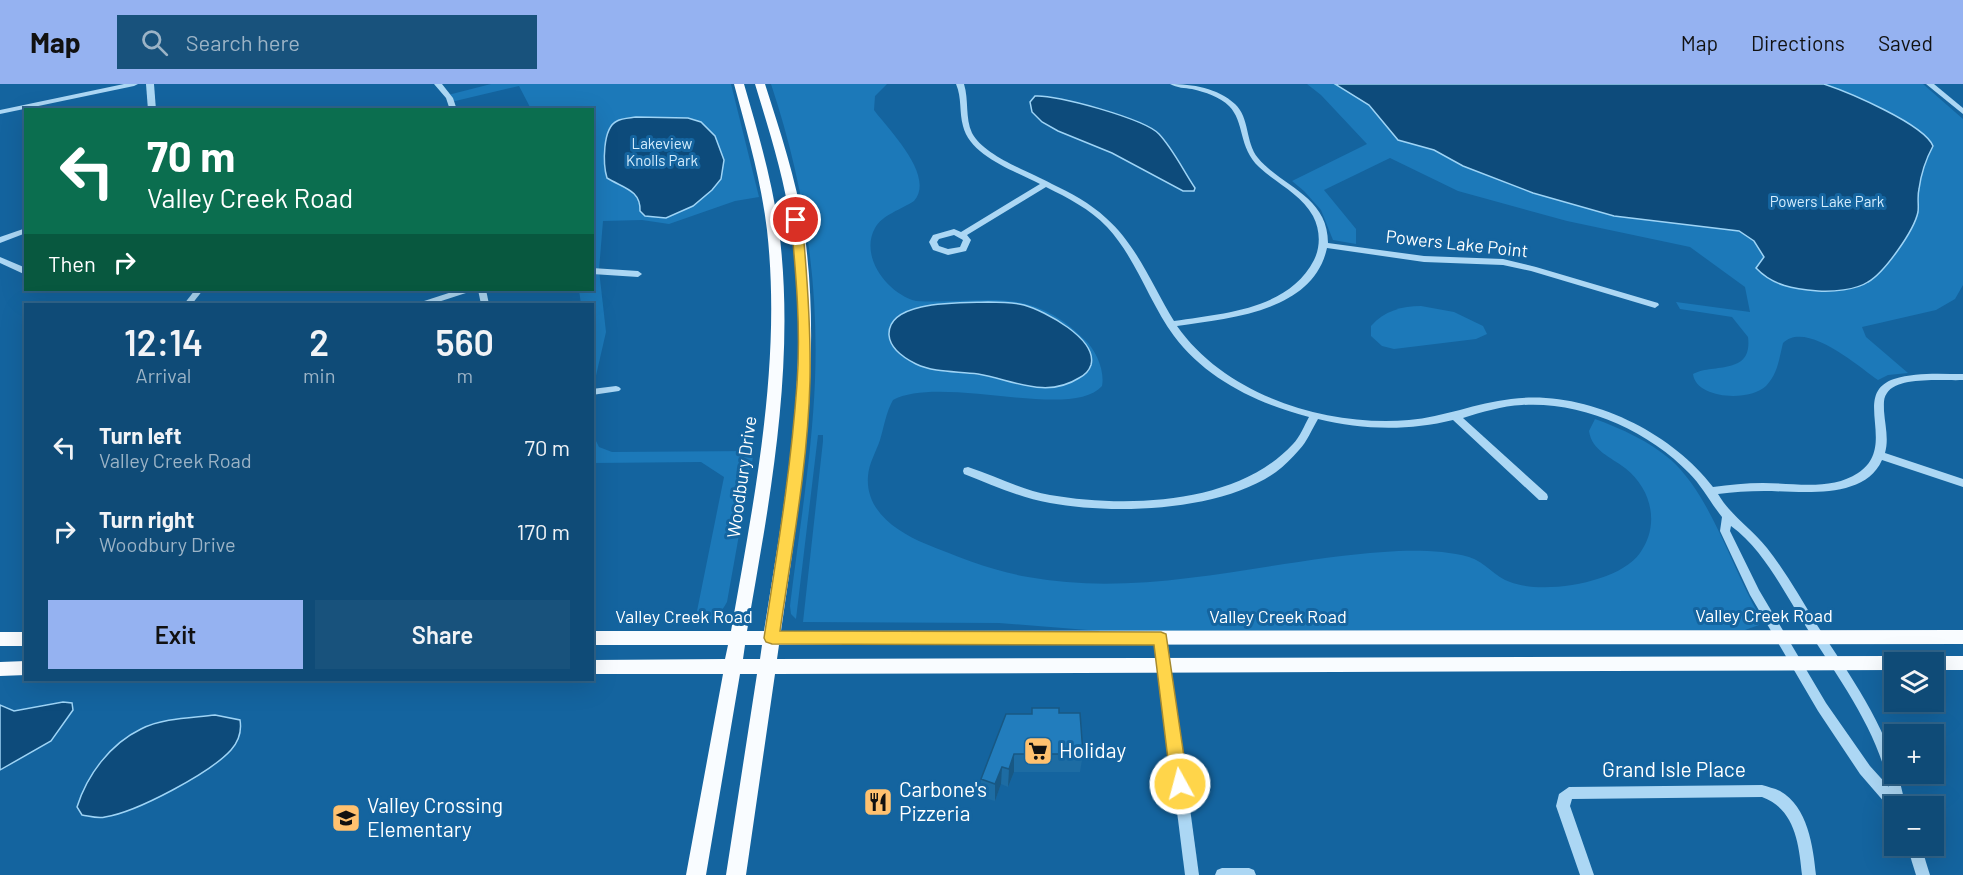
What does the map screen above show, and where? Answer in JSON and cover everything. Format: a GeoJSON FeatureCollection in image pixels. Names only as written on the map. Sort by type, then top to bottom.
{"type":"FeatureCollection","features":[{"type":"Feature","properties":{"kind":"main road","name":"Woodbury Drive"},"geometry":{"type":"LineString","coordinates":[[696,875],[738,638],[769,448],[776,387],[778,315],[776,252],[768,196],[739,84]]}},
{"type":"Feature","properties":{"kind":"main road"},"geometry":{"type":"LineString","coordinates":[[736,875],[797,464],[804,382],[805,319],[794,206],[782,155],[760,84]]}},
{"type":"Feature","properties":{"kind":"main road","name":"Valley Creek Road"},"geometry":{"type":"LineString","coordinates":[[594,638],[1963,637]]}},
{"type":"Feature","properties":{"kind":"main road"},"geometry":{"type":"LineString","coordinates":[[0,639],[24,639]]}},
{"type":"Feature","properties":{"kind":"main road"},"geometry":{"type":"LineString","coordinates":[[594,667],[1884,663]]}},
{"type":"Feature","properties":{"kind":"main road"},"geometry":{"type":"LineString","coordinates":[[1944,663],[1963,663]]}},
{"type":"Feature","properties":{"kind":"main road"},"geometry":{"type":"LineString","coordinates":[[0,669],[24,668]]}},
{"type":"Feature","properties":{"kind":"street"},"geometry":{"type":"LineString","coordinates":[[0,112],[134,84]]}},
{"type":"Feature","properties":{"kind":"street"},"geometry":{"type":"LineString","coordinates":[[150,84],[152,108]]}},
{"type":"Feature","properties":{"kind":"street"},"geometry":{"type":"LineString","coordinates":[[438,84],[449,98],[453,108]]}},
{"type":"Feature","properties":{"kind":"street"},"geometry":{"type":"LineString","coordinates":[[960,84],[964,95],[966,127],[975,143],[994,158],[1088,207],[1114,229],[1171,324],[1192,350],[1229,380],[1265,398],[1315,415],[1354,422],[1422,423],[1488,406],[1521,401],[1554,403],[1591,411],[1630,426],[1662,445],[1684,462],[1710,491],[1727,517],[1746,531],[1788,589],[1868,719],[1893,772],[1896,796]]}},
{"type":"Feature","properties":{"kind":"street"},"geometry":{"type":"LineString","coordinates":[[1171,324],[1244,311],[1277,300],[1295,290],[1310,275],[1324,245],[1324,237],[1316,213],[1298,193],[1255,158],[1247,147],[1242,123],[1236,110],[1211,93],[1174,84]]}},
{"type":"Feature","properties":{"kind":"street"},"geometry":{"type":"LineString","coordinates":[[1930,84],[1963,112]]}},
{"type":"Feature","properties":{"kind":"street"},"geometry":{"type":"LineString","coordinates":[[962,235],[1045,184]]}},
{"type":"Feature","properties":{"kind":"street"},"geometry":{"type":"LineString","coordinates":[[0,240],[24,231]]}},
{"type":"Feature","properties":{"kind":"street","name":"Powers Lake Point"},"geometry":{"type":"LineString","coordinates":[[1324,245],[1424,259],[1503,262],[1654,305]]}},
{"type":"Feature","properties":{"kind":"street"},"geometry":{"type":"LineString","coordinates":[[0,260],[24,271]]}},
{"type":"Feature","properties":{"kind":"street"},"geometry":{"type":"LineString","coordinates":[[594,271],[638,274]]}},
{"type":"Feature","properties":{"kind":"street"},"geometry":{"type":"LineString","coordinates":[[189,303],[198,291]]}},
{"type":"Feature","properties":{"kind":"street"},"geometry":{"type":"LineString","coordinates":[[427,303],[463,291]]}},
{"type":"Feature","properties":{"kind":"street"},"geometry":{"type":"LineString","coordinates":[[1710,491],[1756,487],[1809,489],[1837,486],[1863,475],[1873,467],[1880,455],[1883,437],[1878,400],[1882,388],[1898,380],[1963,377]]}},
{"type":"Feature","properties":{"kind":"street"},"geometry":{"type":"LineString","coordinates":[[594,392],[616,389]]}},
{"type":"Feature","properties":{"kind":"street"},"geometry":{"type":"LineString","coordinates":[[968,471],[1021,492],[1075,503],[1130,506],[1184,501],[1230,488],[1274,468],[1300,444],[1315,415]]}},
{"type":"Feature","properties":{"kind":"street"},"geometry":{"type":"LineString","coordinates":[[1455,416],[1543,497]]}},
{"type":"Feature","properties":{"kind":"street"},"geometry":{"type":"LineString","coordinates":[[1880,455],[1963,483]]}},
{"type":"Feature","properties":{"kind":"street"},"geometry":{"type":"LineString","coordinates":[[1727,517],[1725,531],[1752,588],[1822,707],[1866,770],[1888,796]]}},
{"type":"Feature","properties":{"kind":"street"},"geometry":{"type":"LineString","coordinates":[[1161,638],[1191,875]]}},
{"type":"Feature","properties":{"kind":"street","name":"Grand Isle Place"},"geometry":{"type":"LineString","coordinates":[[1587,875],[1563,806],[1564,798],[1569,793],[1762,791],[1772,793],[1789,806],[1803,834],[1809,875]]}},
{"type":"Feature","properties":{"kind":"street"},"geometry":{"type":"LineString","coordinates":[[1917,856],[1923,875]]}},
{"type":"Feature","properties":{"kind":"street"},"geometry":{"type":"LineString","coordinates":[[1222,875],[1249,875]]}},
{"type":"Feature","properties":{"kind":"green space","name":"Lakeview Knolls Park"},"geometry":{"type":"Polygon","coordinates":[[[491,84],[731,84],[759,197],[735,201],[669,224],[642,220],[603,221],[599,270],[606,332],[595,380],[594,437],[594,303],[581,303],[579,291],[594,291],[594,108],[530,108],[519,86],[451,102],[448,95],[491,84]]]}},
{"type":"Feature","properties":{"kind":"green space"},"geometry":{"type":"Polygon","coordinates":[[[771,84],[887,84],[875,96],[874,110],[899,141],[915,166],[919,179],[919,191],[914,201],[887,216],[875,228],[871,239],[871,251],[879,273],[896,291],[916,301],[1005,301],[1044,310],[1064,322],[1089,344],[1101,367],[1102,386],[1086,396],[1035,399],[942,392],[915,393],[893,400],[870,467],[868,488],[877,510],[885,519],[915,539],[963,559],[1002,571],[1073,583],[1117,584],[1162,581],[1340,556],[1416,551],[1469,557],[1505,580],[1524,586],[1580,584],[1615,572],[1630,563],[1640,553],[1650,531],[1650,508],[1642,486],[1625,468],[1594,444],[1589,431],[1595,419],[1625,431],[1654,447],[1685,475],[1698,493],[1720,533],[1759,615],[1759,625],[1745,630],[1100,631],[999,623],[803,622],[823,435],[818,435],[796,619],[791,614],[790,606],[811,437],[816,342],[807,230],[782,120],[771,84]],[[999,302],[941,304],[903,313],[898,316],[894,348],[903,356],[923,366],[988,376],[1029,387],[1062,386],[1084,374],[1090,365],[1091,355],[1078,336],[1058,321],[1039,311],[999,302]]]}},
{"type":"Feature","properties":{"kind":"green space","name":"Powers Lake Park"},"geometry":{"type":"Polygon","coordinates":[[[1307,84],[1923,84],[1963,119],[1963,285],[1955,299],[1936,310],[1862,327],[1866,337],[1908,373],[1888,375],[1878,380],[1832,348],[1805,337],[1793,337],[1783,343],[1776,371],[1766,386],[1758,391],[1736,396],[1713,393],[1703,389],[1696,382],[1693,374],[1738,363],[1744,358],[1748,349],[1748,337],[1732,317],[1680,309],[1676,302],[1750,312],[1745,287],[1690,247],[1567,221],[1458,191],[1390,158],[1324,190],[1356,229],[1356,244],[1333,240],[1321,210],[1292,181],[1367,144],[1321,95],[1307,84]]]}},
{"type":"Feature","properties":{"kind":"green space"},"geometry":{"type":"Polygon","coordinates":[[[1421,306],[1454,312],[1483,326],[1487,334],[1476,339],[1394,349],[1382,346],[1371,336],[1371,326],[1388,313],[1400,308],[1421,306]]]}},
{"type":"Feature","properties":{"kind":"green space","name":"Lakeview Knolls Park"},"geometry":{"type":"Polygon","coordinates":[[[594,437],[599,447],[612,452],[754,451],[727,602],[721,611],[709,621],[694,626],[724,477],[701,462],[594,463],[594,437]]]}},
{"type":"Feature","properties":{"kind":"shaded area","name":"Powers Lake Park"},"geometry":{"type":"Polygon","coordinates":[[[1335,84],[1824,84],[1867,101],[1901,119],[1927,137],[1933,146],[1921,178],[1918,212],[1911,230],[1890,261],[1875,277],[1857,287],[1837,291],[1809,290],[1784,286],[1763,274],[1756,268],[1764,257],[1754,241],[1739,231],[1614,216],[1533,193],[1463,166],[1434,150],[1398,140],[1369,105],[1335,84]]]}},
{"type":"Feature","properties":{"kind":"shaded area"},"geometry":{"type":"Polygon","coordinates":[[[1035,96],[1061,99],[1099,109],[1137,121],[1150,128],[1159,134],[1169,146],[1195,188],[1194,191],[1183,191],[1112,153],[1042,122],[1032,112],[1030,102],[1035,96]]]}},
{"type":"Feature","properties":{"kind":"shaded area"},"geometry":{"type":"Polygon","coordinates":[[[636,117],[688,118],[701,122],[715,136],[724,160],[721,179],[693,206],[666,218],[645,216],[640,211],[638,198],[634,194],[607,178],[604,156],[609,131],[617,121],[636,117]]]}},
{"type":"Feature","properties":{"kind":"shaded area"},"geometry":{"type":"Polygon","coordinates":[[[988,302],[1024,305],[1044,313],[1068,328],[1078,336],[1091,355],[1091,365],[1088,371],[1067,384],[1042,388],[978,374],[923,367],[902,356],[892,345],[889,335],[892,323],[900,315],[913,309],[946,303],[988,302]]]}},
{"type":"Feature","properties":{"kind":"shaded area"},"geometry":{"type":"Polygon","coordinates":[[[63,702],[72,703],[73,710],[51,741],[0,770],[0,705],[14,711],[63,702]]]}},
{"type":"Feature","properties":{"kind":"shaded area"},"geometry":{"type":"Polygon","coordinates":[[[215,715],[240,720],[238,740],[221,759],[190,780],[135,808],[102,818],[82,815],[77,807],[87,783],[101,762],[119,743],[150,725],[177,719],[215,715]]]}},
{"type":"Feature","properties":{"kind":"building"},"geometry":{"type":"Polygon","coordinates":[[[1032,708],[1059,708],[1059,713],[1080,713],[1083,754],[1014,754],[1009,769],[1002,767],[995,784],[981,779],[1006,714],[1032,714],[1032,708]]]}},
{"type":"Feature","properties":{"kind":"place","name":"Holiday"},"geometry":{"type":"Point","coordinates":[1038,751]}},
{"type":"Feature","properties":{"kind":"place","name":"Carbone's Pizzeria"},"geometry":{"type":"Point","coordinates":[878,802]}},
{"type":"Feature","properties":{"kind":"place","name":"Valley Crossing Elementary"},"geometry":{"type":"Point","coordinates":[346,818]}},
{"type":"Feature","properties":{"kind":"route"},"geometry":{"type":"LineString","coordinates":[[796,220],[804,294],[804,382],[797,464],[772,638],[1161,638],[1180,784]]}}]}
